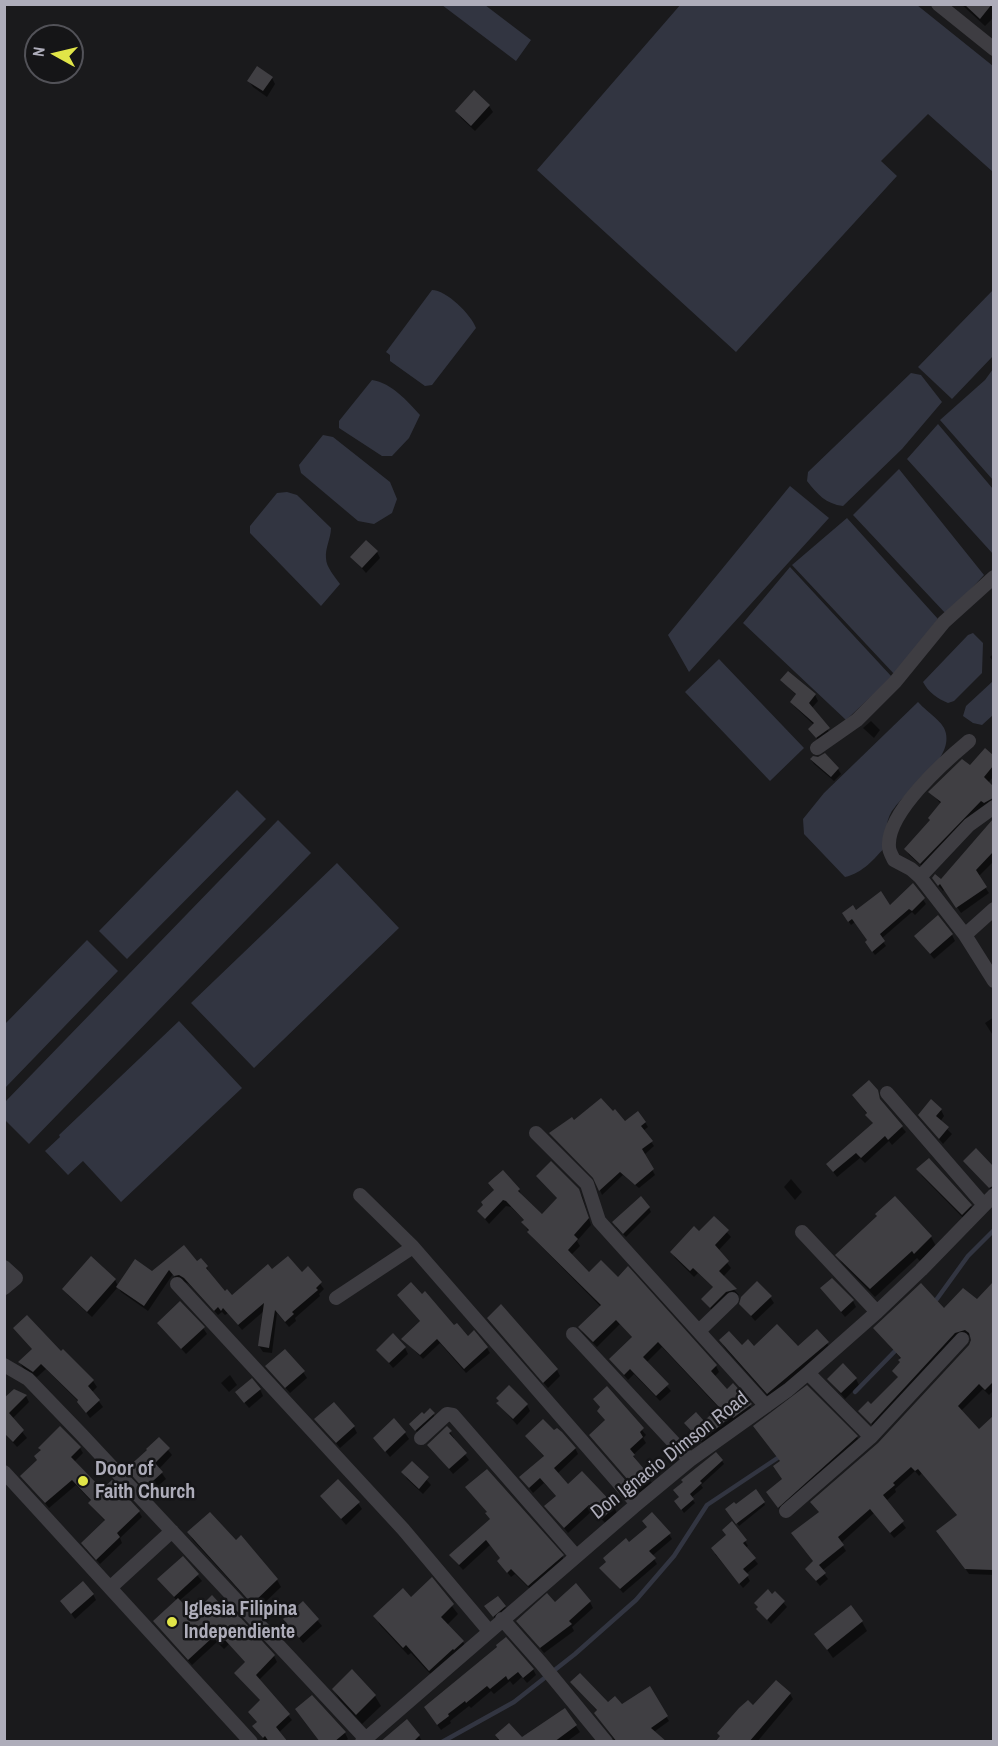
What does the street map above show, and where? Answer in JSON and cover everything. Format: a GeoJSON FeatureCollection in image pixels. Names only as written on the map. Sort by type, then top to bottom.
{"type":"FeatureCollection","features":[{"type":"Feature","properties":{"kind":"street"},"geometry":{"type":"LineString","coordinates":[[938,4],[993,49]]}},
{"type":"Feature","properties":{"kind":"street"},"geometry":{"type":"LineString","coordinates":[[817,748],[857,720],[896,682],[945,622],[993,577]]}},
{"type":"Feature","properties":{"kind":"street"},"geometry":{"type":"LineString","coordinates":[[969,741],[942,763],[910,799],[892,828],[889,847],[894,860],[920,877],[965,935],[993,981]]}},
{"type":"Feature","properties":{"kind":"street"},"geometry":{"type":"LineString","coordinates":[[920,877],[969,825],[993,807]]}},
{"type":"Feature","properties":{"kind":"street"},"geometry":{"type":"LineString","coordinates":[[965,935],[993,909]]}},
{"type":"Feature","properties":{"kind":"street"},"geometry":{"type":"LineString","coordinates":[[887,1093],[984,1205]]}},
{"type":"Feature","properties":{"kind":"street"},"geometry":{"type":"LineString","coordinates":[[536,1133],[587,1184],[599,1221],[766,1406]]}},
{"type":"Feature","properties":{"kind":"street"},"geometry":{"type":"LineString","coordinates":[[360,1195],[413,1247],[637,1503]]}},
{"type":"Feature","properties":{"kind":"street","name":"Don Ignacio Dimson Road"},"geometry":{"type":"LineString","coordinates":[[364,1740],[637,1503],[690,1460],[808,1373],[921,1270],[993,1195]]}},
{"type":"Feature","properties":{"kind":"street"},"geometry":{"type":"LineString","coordinates":[[802,1232],[877,1312]]}},
{"type":"Feature","properties":{"kind":"street"},"geometry":{"type":"LineString","coordinates":[[336,1298],[413,1247]]}},
{"type":"Feature","properties":{"kind":"street"},"geometry":{"type":"LineString","coordinates":[[4,1267],[16,1278],[4,1288]]}},
{"type":"Feature","properties":{"kind":"street"},"geometry":{"type":"LineString","coordinates":[[177,1284],[403,1529],[489,1631]]}},
{"type":"Feature","properties":{"kind":"street"},"geometry":{"type":"LineString","coordinates":[[699,1331],[732,1299]]}},
{"type":"Feature","properties":{"kind":"street"},"geometry":{"type":"LineString","coordinates":[[573,1334],[690,1460]]}},
{"type":"Feature","properties":{"kind":"street"},"geometry":{"type":"LineString","coordinates":[[786,1511],[871,1437],[962,1339]]}},
{"type":"Feature","properties":{"kind":"street"},"geometry":{"type":"LineString","coordinates":[[4,1365],[28,1378],[364,1740]]}},
{"type":"Feature","properties":{"kind":"street"},"geometry":{"type":"LineString","coordinates":[[808,1373],[871,1437]]}},
{"type":"Feature","properties":{"kind":"street"},"geometry":{"type":"LineString","coordinates":[[421,1438],[447,1414],[453,1415],[576,1556]]}},
{"type":"Feature","properties":{"kind":"street"},"geometry":{"type":"LineString","coordinates":[[4,1472],[251,1742]]}},
{"type":"Feature","properties":{"kind":"street"},"geometry":{"type":"LineString","coordinates":[[111,1587],[171,1531]]}},
{"type":"Feature","properties":{"kind":"street"},"geometry":{"type":"LineString","coordinates":[[502,1619],[606,1742]]}},
{"type":"Feature","properties":{"kind":"water"},"geometry":{"type":"Polygon","coordinates":[[[681,4],[917,5],[993,66],[993,172],[928,114],[881,161],[897,176],[736,352],[537,170],[681,4]]]}},
{"type":"Feature","properties":{"kind":"water"},"geometry":{"type":"Polygon","coordinates":[[[442,5],[485,5],[531,40],[516,61],[442,5]]]}},
{"type":"Feature","properties":{"kind":"water"},"geometry":{"type":"Polygon","coordinates":[[[432,290],[444,294],[457,304],[469,316],[476,328],[432,385],[425,386],[390,361],[390,355],[386,352],[432,290]]]}},
{"type":"Feature","properties":{"kind":"water"},"geometry":{"type":"Polygon","coordinates":[[[993,290],[993,356],[952,399],[918,367],[993,290]]]}},
{"type":"Feature","properties":{"kind":"water"},"geometry":{"type":"Polygon","coordinates":[[[993,369],[993,480],[940,420],[985,380],[993,369]]]}},
{"type":"Feature","properties":{"kind":"water"},"geometry":{"type":"Polygon","coordinates":[[[911,373],[921,375],[942,402],[902,449],[843,506],[822,498],[807,481],[808,472],[911,373]]]}},
{"type":"Feature","properties":{"kind":"water"},"geometry":{"type":"Polygon","coordinates":[[[372,380],[393,389],[420,415],[409,438],[392,456],[382,456],[339,428],[339,421],[372,380]]]}},
{"type":"Feature","properties":{"kind":"water"},"geometry":{"type":"Polygon","coordinates":[[[938,424],[993,489],[993,554],[907,459],[938,424]]]}},
{"type":"Feature","properties":{"kind":"water"},"geometry":{"type":"Polygon","coordinates":[[[323,435],[333,437],[390,482],[397,499],[392,513],[374,524],[358,521],[301,473],[299,465],[323,435]]]}},
{"type":"Feature","properties":{"kind":"water"},"geometry":{"type":"Polygon","coordinates":[[[899,469],[984,575],[947,615],[853,515],[899,469]]]}},
{"type":"Feature","properties":{"kind":"water"},"geometry":{"type":"Polygon","coordinates":[[[790,486],[829,518],[689,672],[668,635],[790,486]]]}},
{"type":"Feature","properties":{"kind":"water"},"geometry":{"type":"Polygon","coordinates":[[[287,492],[297,495],[331,528],[326,561],[340,584],[321,606],[250,533],[250,526],[277,493],[287,492]]]}},
{"type":"Feature","properties":{"kind":"water"},"geometry":{"type":"Polygon","coordinates":[[[847,518],[938,619],[895,675],[792,565],[847,518]]]}},
{"type":"Feature","properties":{"kind":"water"},"geometry":{"type":"Polygon","coordinates":[[[790,567],[892,677],[846,720],[743,623],[790,567]]]}},
{"type":"Feature","properties":{"kind":"water"},"geometry":{"type":"Polygon","coordinates":[[[973,633],[983,643],[982,673],[954,701],[948,703],[934,695],[923,682],[968,635],[973,633]]]}},
{"type":"Feature","properties":{"kind":"water"},"geometry":{"type":"Polygon","coordinates":[[[719,659],[804,748],[770,781],[685,692],[719,659]]]}},
{"type":"Feature","properties":{"kind":"water"},"geometry":{"type":"Polygon","coordinates":[[[993,681],[993,715],[982,725],[973,723],[963,716],[966,706],[993,681]]]}},
{"type":"Feature","properties":{"kind":"water"},"geometry":{"type":"Polygon","coordinates":[[[918,702],[944,728],[946,739],[944,750],[930,771],[892,811],[887,826],[886,846],[863,869],[845,877],[804,834],[803,819],[824,793],[918,702]]]}},
{"type":"Feature","properties":{"kind":"water"},"geometry":{"type":"Polygon","coordinates":[[[237,790],[266,819],[127,959],[99,931],[237,790]]]}},
{"type":"Feature","properties":{"kind":"water"},"geometry":{"type":"Polygon","coordinates":[[[278,820],[311,853],[29,1144],[5,1120],[5,1102],[278,820]]]}},
{"type":"Feature","properties":{"kind":"water"},"geometry":{"type":"Polygon","coordinates":[[[337,863],[399,928],[254,1068],[191,1003],[337,863]]]}},
{"type":"Feature","properties":{"kind":"water"},"geometry":{"type":"Polygon","coordinates":[[[87,940],[118,971],[5,1088],[5,1024],[87,940]]]}},
{"type":"Feature","properties":{"kind":"water"},"geometry":{"type":"Polygon","coordinates":[[[179,1021],[242,1088],[121,1202],[83,1161],[68,1175],[45,1151],[179,1021]]]}},
{"type":"Feature","properties":{"kind":"building"},"geometry":{"type":"Polygon","coordinates":[[[964,4],[992,4],[980,19],[964,4]]]}},
{"type":"Feature","properties":{"kind":"building"},"geometry":{"type":"Polygon","coordinates":[[[257,66],[273,77],[263,91],[247,81],[257,66]]]}},
{"type":"Feature","properties":{"kind":"building"},"geometry":{"type":"Polygon","coordinates":[[[474,90],[490,105],[471,126],[455,111],[474,90]]]}},
{"type":"Feature","properties":{"kind":"building"},"geometry":{"type":"Polygon","coordinates":[[[366,540],[378,551],[362,568],[350,557],[366,540]]]}},
{"type":"Feature","properties":{"kind":"building"},"geometry":{"type":"Polygon","coordinates":[[[788,671],[816,694],[809,703],[830,728],[816,738],[808,729],[814,723],[790,702],[796,694],[780,680],[788,671]]]}},
{"type":"Feature","properties":{"kind":"building"},"geometry":{"type":"Polygon","coordinates":[[[985,748],[993,755],[993,766],[984,777],[993,786],[993,798],[984,803],[981,801],[920,864],[904,849],[930,820],[928,818],[941,802],[928,792],[962,759],[970,765],[985,748]]]}},
{"type":"Feature","properties":{"kind":"building"},"geometry":{"type":"Polygon","coordinates":[[[825,753],[839,768],[831,777],[810,759],[825,753]]]}},
{"type":"Feature","properties":{"kind":"building"},"geometry":{"type":"Polygon","coordinates":[[[993,819],[993,852],[976,870],[987,887],[956,908],[940,884],[938,886],[932,878],[935,874],[941,879],[993,819]]]}},
{"type":"Feature","properties":{"kind":"building"},"geometry":{"type":"Polygon","coordinates":[[[913,883],[925,898],[912,911],[909,909],[880,934],[885,941],[872,952],[865,942],[867,940],[852,919],[848,922],[842,913],[853,905],[856,910],[881,891],[890,905],[913,883]]]}},
{"type":"Feature","properties":{"kind":"building"},"geometry":{"type":"Polygon","coordinates":[[[938,915],[953,934],[930,954],[914,936],[938,915]]]}},
{"type":"Feature","properties":{"kind":"building"},"geometry":{"type":"Polygon","coordinates":[[[869,1080],[878,1090],[880,1099],[903,1126],[888,1140],[885,1136],[861,1158],[856,1153],[833,1172],[826,1164],[873,1123],[852,1095],[869,1080]]]}},
{"type":"Feature","properties":{"kind":"building"},"geometry":{"type":"Polygon","coordinates":[[[601,1098],[625,1121],[638,1111],[646,1122],[641,1126],[653,1141],[642,1149],[654,1169],[635,1185],[620,1172],[599,1191],[593,1178],[549,1133],[572,1117],[574,1120],[601,1098]]]}},
{"type":"Feature","properties":{"kind":"building"},"geometry":{"type":"Polygon","coordinates":[[[931,1099],[942,1109],[936,1116],[949,1127],[939,1139],[918,1115],[931,1099]]]}},
{"type":"Feature","properties":{"kind":"building"},"geometry":{"type":"Polygon","coordinates":[[[976,1148],[993,1166],[993,1186],[989,1188],[963,1161],[976,1148]]]}},
{"type":"Feature","properties":{"kind":"building"},"geometry":{"type":"Polygon","coordinates":[[[929,1158],[972,1205],[962,1215],[916,1169],[929,1158]]]}},
{"type":"Feature","properties":{"kind":"building"},"geometry":{"type":"Polygon","coordinates":[[[551,1161],[579,1189],[589,1218],[574,1235],[578,1239],[568,1250],[589,1272],[601,1260],[618,1277],[628,1266],[717,1365],[711,1371],[727,1389],[733,1383],[752,1404],[733,1418],[732,1416],[701,1441],[684,1423],[696,1412],[704,1421],[719,1407],[658,1342],[643,1357],[669,1384],[656,1396],[630,1369],[624,1375],[609,1359],[632,1337],[616,1320],[593,1342],[578,1327],[601,1305],[527,1232],[529,1230],[521,1222],[524,1220],[506,1201],[503,1200],[485,1219],[477,1211],[483,1205],[481,1202],[494,1190],[488,1183],[503,1170],[520,1189],[518,1191],[542,1214],[557,1198],[536,1176],[551,1161]]]}},
{"type":"Feature","properties":{"kind":"building"},"geometry":{"type":"Polygon","coordinates":[[[641,1196],[650,1207],[623,1234],[612,1222],[641,1196]]]}},
{"type":"Feature","properties":{"kind":"building"},"geometry":{"type":"Polygon","coordinates":[[[895,1196],[932,1236],[914,1254],[912,1251],[870,1289],[835,1255],[895,1196]]]}},
{"type":"Feature","properties":{"kind":"building"},"geometry":{"type":"Polygon","coordinates":[[[714,1216],[729,1230],[715,1245],[729,1261],[719,1271],[737,1289],[726,1292],[710,1308],[701,1299],[713,1287],[693,1268],[690,1271],[670,1252],[694,1226],[699,1231],[714,1216]]]}},
{"type":"Feature","properties":{"kind":"building"},"geometry":{"type":"Polygon","coordinates":[[[184,1245],[197,1261],[201,1258],[208,1266],[206,1268],[225,1291],[227,1289],[232,1295],[268,1264],[272,1269],[288,1256],[302,1272],[308,1266],[322,1282],[316,1288],[318,1290],[292,1312],[294,1314],[285,1322],[275,1310],[269,1348],[258,1346],[264,1303],[238,1325],[223,1308],[221,1311],[218,1307],[214,1311],[184,1278],[179,1275],[174,1276],[169,1270],[144,1306],[116,1287],[135,1259],[152,1271],[184,1245]]]}},
{"type":"Feature","properties":{"kind":"building"},"geometry":{"type":"Polygon","coordinates":[[[91,1256],[116,1279],[87,1312],[62,1289],[91,1256]]]}},
{"type":"Feature","properties":{"kind":"building"},"geometry":{"type":"Polygon","coordinates":[[[832,1278],[854,1300],[841,1312],[820,1288],[832,1278]]]}},
{"type":"Feature","properties":{"kind":"building"},"geometry":{"type":"Polygon","coordinates":[[[757,1281],[772,1296],[751,1316],[739,1304],[741,1297],[757,1281]]]}},
{"type":"Feature","properties":{"kind":"building"},"geometry":{"type":"Polygon","coordinates":[[[411,1282],[422,1294],[425,1291],[454,1325],[457,1323],[468,1336],[474,1330],[488,1347],[464,1369],[437,1339],[420,1355],[401,1339],[420,1321],[397,1295],[411,1282]]]}},
{"type":"Feature","properties":{"kind":"building"},"geometry":{"type":"Polygon","coordinates":[[[993,1282],[993,1382],[985,1390],[979,1384],[958,1406],[979,1429],[993,1416],[993,1570],[965,1569],[936,1531],[957,1515],[918,1469],[915,1471],[911,1467],[883,1495],[904,1521],[890,1533],[870,1509],[838,1537],[844,1545],[819,1565],[826,1573],[816,1581],[805,1569],[813,1561],[791,1533],[819,1512],[810,1502],[878,1443],[969,1345],[971,1340],[969,1333],[965,1330],[955,1333],[871,1424],[858,1411],[868,1401],[871,1404],[898,1377],[892,1371],[901,1358],[873,1328],[921,1283],[944,1308],[963,1288],[977,1299],[993,1282]]]}},
{"type":"Feature","properties":{"kind":"building"},"geometry":{"type":"Polygon","coordinates":[[[180,1301],[205,1327],[181,1349],[157,1323],[180,1301]]]}},
{"type":"Feature","properties":{"kind":"building"},"geometry":{"type":"Polygon","coordinates":[[[501,1304],[558,1369],[543,1383],[487,1318],[501,1304]]]}},
{"type":"Feature","properties":{"kind":"building"},"geometry":{"type":"Polygon","coordinates":[[[27,1315],[61,1351],[63,1349],[94,1380],[88,1386],[100,1400],[86,1413],[77,1402],[78,1400],[41,1364],[33,1372],[18,1362],[32,1349],[13,1328],[27,1315]]]}},
{"type":"Feature","properties":{"kind":"building"},"geometry":{"type":"Polygon","coordinates":[[[777,1324],[798,1346],[817,1329],[829,1342],[767,1394],[719,1340],[729,1331],[742,1345],[748,1339],[754,1346],[777,1324]]]}},
{"type":"Feature","properties":{"kind":"building"},"geometry":{"type":"Polygon","coordinates":[[[393,1333],[406,1347],[389,1363],[376,1350],[393,1333]]]}},
{"type":"Feature","properties":{"kind":"building"},"geometry":{"type":"Polygon","coordinates":[[[285,1349],[305,1371],[285,1388],[265,1366],[285,1349]]]}},
{"type":"Feature","properties":{"kind":"building"},"geometry":{"type":"Polygon","coordinates":[[[843,1363],[857,1378],[841,1393],[827,1379],[843,1363]]]}},
{"type":"Feature","properties":{"kind":"building"},"geometry":{"type":"Polygon","coordinates":[[[252,1378],[261,1389],[244,1403],[235,1392],[252,1378]]]}},
{"type":"Feature","properties":{"kind":"building"},"geometry":{"type":"Polygon","coordinates":[[[509,1385],[528,1404],[513,1419],[496,1403],[499,1401],[496,1398],[509,1385]]]}},
{"type":"Feature","properties":{"kind":"building"},"geometry":{"type":"Polygon","coordinates":[[[807,1385],[858,1436],[778,1508],[766,1492],[782,1479],[773,1466],[780,1461],[753,1426],[807,1385]]]}},
{"type":"Feature","properties":{"kind":"building"},"geometry":{"type":"Polygon","coordinates":[[[607,1386],[644,1428],[640,1432],[643,1437],[630,1449],[650,1476],[635,1488],[589,1435],[605,1420],[597,1411],[600,1407],[593,1399],[607,1386]]]}},
{"type":"Feature","properties":{"kind":"building"},"geometry":{"type":"Polygon","coordinates":[[[14,1389],[27,1395],[9,1413],[24,1430],[13,1442],[4,1433],[4,1398],[14,1389]]]}},
{"type":"Feature","properties":{"kind":"building"},"geometry":{"type":"Polygon","coordinates":[[[334,1402],[355,1426],[336,1443],[314,1419],[334,1402]]]}},
{"type":"Feature","properties":{"kind":"building"},"geometry":{"type":"Polygon","coordinates":[[[430,1408],[435,1413],[415,1431],[409,1424],[430,1408]]]}},
{"type":"Feature","properties":{"kind":"building"},"geometry":{"type":"Polygon","coordinates":[[[394,1418],[406,1432],[385,1452],[373,1438],[394,1418]]]}},
{"type":"Feature","properties":{"kind":"building"},"geometry":{"type":"Polygon","coordinates":[[[543,1419],[554,1430],[557,1428],[562,1432],[576,1448],[554,1468],[568,1484],[582,1471],[615,1506],[602,1519],[589,1505],[564,1528],[544,1506],[556,1496],[540,1478],[529,1488],[519,1477],[544,1456],[525,1436],[543,1419]]]}},
{"type":"Feature","properties":{"kind":"building"},"geometry":{"type":"Polygon","coordinates":[[[60,1426],[81,1447],[71,1457],[102,1489],[112,1480],[140,1511],[117,1533],[120,1537],[96,1560],[81,1543],[105,1520],[88,1503],[91,1500],[72,1480],[45,1503],[20,1476],[37,1460],[34,1456],[41,1450],[38,1448],[60,1426]]]}},
{"type":"Feature","properties":{"kind":"building"},"geometry":{"type":"Polygon","coordinates":[[[447,1426],[452,1431],[449,1433],[467,1453],[449,1469],[427,1445],[447,1426]]]}},
{"type":"Feature","properties":{"kind":"building"},"geometry":{"type":"Polygon","coordinates":[[[159,1437],[170,1448],[155,1463],[163,1472],[144,1489],[126,1469],[159,1437]]]}},
{"type":"Feature","properties":{"kind":"building"},"geometry":{"type":"Polygon","coordinates":[[[716,1452],[723,1460],[700,1481],[702,1483],[690,1494],[694,1499],[681,1510],[674,1501],[679,1497],[673,1490],[683,1482],[681,1480],[716,1452]]]}},
{"type":"Feature","properties":{"kind":"building"},"geometry":{"type":"Polygon","coordinates":[[[412,1461],[429,1477],[419,1489],[401,1472],[412,1461]]]}},
{"type":"Feature","properties":{"kind":"building"},"geometry":{"type":"Polygon","coordinates":[[[487,1469],[564,1555],[528,1586],[511,1569],[507,1573],[497,1561],[500,1558],[486,1540],[459,1565],[449,1555],[490,1519],[485,1513],[487,1512],[465,1487],[487,1469]]]}},
{"type":"Feature","properties":{"kind":"building"},"geometry":{"type":"Polygon","coordinates":[[[338,1479],[360,1502],[341,1519],[320,1496],[338,1479]]]}},
{"type":"Feature","properties":{"kind":"building"},"geometry":{"type":"Polygon","coordinates":[[[756,1489],[765,1502],[736,1524],[725,1509],[756,1489]]]}},
{"type":"Feature","properties":{"kind":"building"},"geometry":{"type":"Polygon","coordinates":[[[210,1512],[236,1540],[241,1535],[278,1579],[252,1604],[187,1532],[210,1512]]]}},
{"type":"Feature","properties":{"kind":"building"},"geometry":{"type":"Polygon","coordinates":[[[652,1512],[671,1533],[649,1551],[656,1558],[620,1589],[599,1568],[606,1562],[603,1558],[626,1538],[629,1542],[647,1527],[642,1521],[652,1512]]]}},
{"type":"Feature","properties":{"kind":"building"},"geometry":{"type":"Polygon","coordinates":[[[732,1521],[747,1540],[743,1543],[756,1558],[743,1569],[749,1575],[739,1584],[711,1548],[726,1535],[722,1530],[732,1521]]]}},
{"type":"Feature","properties":{"kind":"building"},"geometry":{"type":"Polygon","coordinates":[[[183,1556],[199,1574],[174,1597],[157,1579],[183,1556]]]}},
{"type":"Feature","properties":{"kind":"building"},"geometry":{"type":"Polygon","coordinates":[[[432,1577],[454,1604],[441,1617],[464,1641],[429,1671],[406,1645],[403,1648],[373,1616],[403,1588],[411,1597],[432,1577]]]}},
{"type":"Feature","properties":{"kind":"building"},"geometry":{"type":"Polygon","coordinates":[[[83,1581],[94,1594],[71,1614],[60,1601],[83,1581]]]}},
{"type":"Feature","properties":{"kind":"building"},"geometry":{"type":"Polygon","coordinates":[[[576,1583],[591,1601],[569,1621],[572,1624],[540,1648],[516,1621],[547,1593],[555,1602],[576,1583]]]}},
{"type":"Feature","properties":{"kind":"building"},"geometry":{"type":"Polygon","coordinates":[[[768,1589],[772,1594],[775,1591],[785,1601],[767,1620],[756,1609],[758,1607],[754,1603],[768,1589]]]}},
{"type":"Feature","properties":{"kind":"building"},"geometry":{"type":"Polygon","coordinates":[[[212,1595],[224,1608],[228,1604],[275,1655],[256,1675],[290,1714],[276,1727],[288,1742],[269,1742],[252,1726],[257,1722],[248,1712],[260,1700],[234,1673],[245,1662],[225,1640],[220,1644],[213,1637],[188,1660],[153,1621],[178,1598],[193,1614],[212,1595]]]}},
{"type":"Feature","properties":{"kind":"building"},"geometry":{"type":"Polygon","coordinates":[[[498,1596],[506,1606],[493,1617],[484,1606],[498,1596]]]}},
{"type":"Feature","properties":{"kind":"building"},"geometry":{"type":"Polygon","coordinates":[[[303,1601],[319,1619],[299,1638],[283,1619],[303,1601]]]}},
{"type":"Feature","properties":{"kind":"building"},"geometry":{"type":"Polygon","coordinates":[[[851,1605],[863,1621],[827,1650],[814,1634],[851,1605]]]}},
{"type":"Feature","properties":{"kind":"building"},"geometry":{"type":"Polygon","coordinates":[[[506,1637],[534,1669],[523,1678],[518,1672],[508,1680],[506,1676],[490,1689],[487,1686],[448,1714],[449,1716],[437,1725],[424,1707],[506,1637]]]}},
{"type":"Feature","properties":{"kind":"building"},"geometry":{"type":"Polygon","coordinates":[[[352,1669],[376,1695],[356,1715],[332,1689],[352,1669]]]}},
{"type":"Feature","properties":{"kind":"building"},"geometry":{"type":"Polygon","coordinates":[[[580,1673],[608,1702],[615,1696],[622,1704],[650,1686],[668,1716],[651,1728],[667,1742],[617,1742],[594,1713],[597,1710],[570,1682],[580,1673]]]}},
{"type":"Feature","properties":{"kind":"building"},"geometry":{"type":"Polygon","coordinates":[[[776,1680],[791,1693],[749,1742],[715,1742],[720,1736],[717,1733],[739,1708],[748,1700],[753,1705],[776,1680]]]}},
{"type":"Feature","properties":{"kind":"building"},"geometry":{"type":"Polygon","coordinates":[[[312,1695],[346,1732],[334,1742],[320,1742],[295,1709],[312,1695]]]}},
{"type":"Feature","properties":{"kind":"building"},"geometry":{"type":"Polygon","coordinates":[[[565,1708],[577,1725],[554,1742],[501,1742],[495,1735],[509,1723],[522,1737],[565,1708]]]}},
{"type":"Feature","properties":{"kind":"building"},"geometry":{"type":"Polygon","coordinates":[[[407,1719],[420,1735],[413,1742],[380,1742],[407,1719]]]}},
{"type":"Feature","properties":{"kind":"waterway"},"geometry":{"type":"LineString","coordinates":[[934,1303],[968,1256],[994,1230]]}},
{"type":"Feature","properties":{"kind":"waterway"},"geometry":{"type":"LineString","coordinates":[[855,1392],[897,1349]]}},
{"type":"Feature","properties":{"kind":"waterway"},"geometry":{"type":"LineString","coordinates":[[442,1742],[514,1702],[575,1654],[636,1600],[674,1556],[707,1505],[782,1455]]}},
{"type":"Feature","properties":{"kind":"place","name":"Door of Faith Church"},"geometry":{"type":"Point","coordinates":[83,1481]}},
{"type":"Feature","properties":{"kind":"place","name":"Iglesia Filipina Independiente"},"geometry":{"type":"Point","coordinates":[172,1622]}}]}
